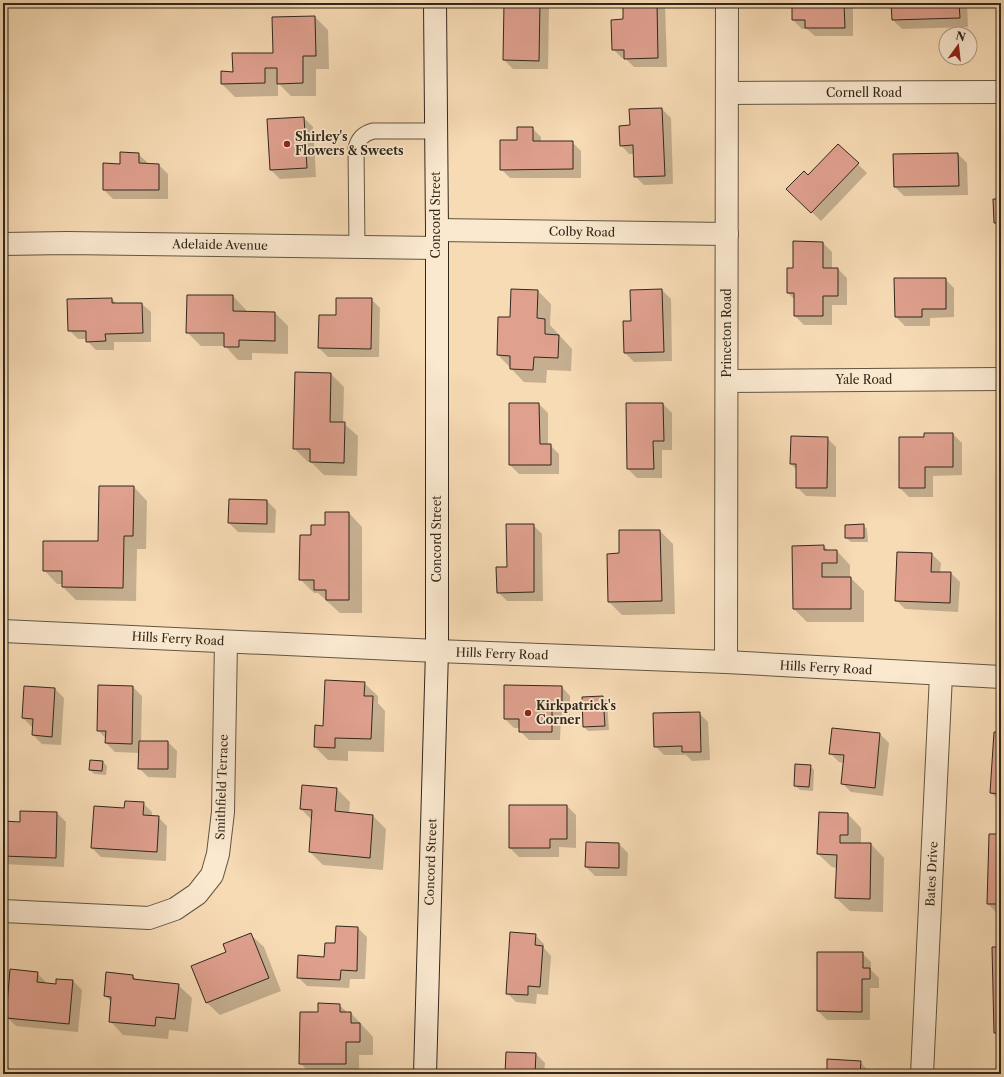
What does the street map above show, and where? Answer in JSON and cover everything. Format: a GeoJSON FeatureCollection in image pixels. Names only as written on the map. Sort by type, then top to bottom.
{"type":"FeatureCollection","features":[{"type":"Feature","properties":{"kind":"street","name":"Concord Street"},"geometry":{"type":"LineString","coordinates":[[425,1074],[437,651],[437,239],[434,3]]}},
{"type":"Feature","properties":{"kind":"street","name":"Princeton Road"},"geometry":{"type":"LineString","coordinates":[[726,662],[727,3]]}},
{"type":"Feature","properties":{"kind":"street","name":"Cornell Road"},"geometry":{"type":"LineString","coordinates":[[727,93],[1001,92]]}},
{"type":"Feature","properties":{"kind":"street","name":"Colby Road"},"geometry":{"type":"LineString","coordinates":[[437,239],[727,234]]}},
{"type":"Feature","properties":{"kind":"street","name":"Adelaide Avenue"},"geometry":{"type":"LineString","coordinates":[[3,244],[67,243],[357,247],[437,239]]}},
{"type":"Feature","properties":{"kind":"street","name":"Yale Road"},"geometry":{"type":"LineString","coordinates":[[727,381],[1001,379]]}},
{"type":"Feature","properties":{"kind":"street","name":"Hills Ferry Road"},"geometry":{"type":"LineString","coordinates":[[3,631],[226,642],[726,662],[941,675],[1001,677]]}},
{"type":"Feature","properties":{"kind":"street","name":"Smithfield Terrace"},"geometry":{"type":"LineString","coordinates":[[3,911],[149,918],[175,909],[197,894],[212,875],[218,854],[222,826],[226,642]]}},
{"type":"Feature","properties":{"kind":"street","name":"Bates Drive"},"geometry":{"type":"LineString","coordinates":[[922,1074],[941,675]]}},
{"type":"Feature","properties":{"kind":"lane"},"geometry":{"type":"LineString","coordinates":[[357,247],[356,148],[359,140],[365,134],[373,132],[436,131]]}},
{"type":"Feature","properties":{"kind":"building"},"geometry":{"type":"Polygon","coordinates":[[[504,3],[540,3],[539,61],[503,60],[504,3]]]}},
{"type":"Feature","properties":{"kind":"building"},"geometry":{"type":"Polygon","coordinates":[[[623,3],[657,3],[658,58],[624,59],[624,50],[612,50],[611,20],[623,19],[623,3]]]}},
{"type":"Feature","properties":{"kind":"building"},"geometry":{"type":"Polygon","coordinates":[[[792,3],[844,3],[845,28],[805,28],[805,20],[792,20],[792,3]]]}},
{"type":"Feature","properties":{"kind":"building"},"geometry":{"type":"Polygon","coordinates":[[[891,3],[959,3],[960,18],[892,20],[891,3]]]}},
{"type":"Feature","properties":{"kind":"building"},"geometry":{"type":"Polygon","coordinates":[[[315,16],[316,56],[303,56],[303,83],[277,84],[277,68],[265,68],[265,83],[221,84],[221,71],[233,72],[232,53],[273,53],[272,17],[315,16]]]}},
{"type":"Feature","properties":{"kind":"building"},"geometry":{"type":"Polygon","coordinates":[[[662,108],[665,176],[634,177],[633,145],[620,146],[619,126],[630,125],[629,109],[662,108]]]}},
{"type":"Feature","properties":{"kind":"building","name":"Shirley's Flowers & Sweets"},"geometry":{"type":"Polygon","coordinates":[[[304,117],[307,168],[270,170],[267,119],[304,117]]]}},
{"type":"Feature","properties":{"kind":"building"},"geometry":{"type":"Polygon","coordinates":[[[517,127],[533,127],[533,141],[573,141],[573,169],[500,170],[500,140],[517,140],[517,127]]]}},
{"type":"Feature","properties":{"kind":"building"},"geometry":{"type":"Polygon","coordinates":[[[838,144],[859,163],[811,213],[786,189],[804,171],[808,175],[838,144]]]}},
{"type":"Feature","properties":{"kind":"building"},"geometry":{"type":"Polygon","coordinates":[[[120,152],[139,153],[139,163],[159,164],[159,190],[103,190],[103,163],[120,164],[120,152]]]}},
{"type":"Feature","properties":{"kind":"building"},"geometry":{"type":"Polygon","coordinates":[[[958,153],[959,186],[894,187],[893,154],[958,153]]]}},
{"type":"Feature","properties":{"kind":"building"},"geometry":{"type":"Polygon","coordinates":[[[993,199],[1001,199],[1001,223],[994,223],[993,199]]]}},
{"type":"Feature","properties":{"kind":"building"},"geometry":{"type":"Polygon","coordinates":[[[793,241],[823,242],[823,268],[838,268],[838,296],[823,296],[823,316],[794,316],[794,293],[787,293],[787,268],[793,268],[793,241]]]}},
{"type":"Feature","properties":{"kind":"building"},"geometry":{"type":"Polygon","coordinates":[[[894,278],[946,278],[946,309],[922,309],[922,317],[895,317],[894,278]]]}},
{"type":"Feature","properties":{"kind":"building"},"geometry":{"type":"Polygon","coordinates":[[[511,289],[538,290],[537,318],[545,319],[545,334],[559,335],[558,358],[534,357],[533,370],[510,369],[510,356],[497,355],[498,317],[510,317],[511,289]]]}},
{"type":"Feature","properties":{"kind":"building"},"geometry":{"type":"Polygon","coordinates":[[[662,289],[664,352],[624,353],[623,321],[631,321],[630,290],[662,289]]]}},
{"type":"Feature","properties":{"kind":"building"},"geometry":{"type":"Polygon","coordinates":[[[187,295],[233,295],[233,311],[275,312],[275,341],[239,340],[239,347],[224,347],[224,333],[186,333],[187,295]]]}},
{"type":"Feature","properties":{"kind":"building"},"geometry":{"type":"Polygon","coordinates":[[[112,298],[112,303],[142,303],[143,333],[105,334],[106,341],[86,342],[86,331],[68,331],[67,299],[112,298]]]}},
{"type":"Feature","properties":{"kind":"building"},"geometry":{"type":"Polygon","coordinates":[[[336,298],[372,298],[371,349],[318,348],[319,315],[336,315],[336,298]]]}},
{"type":"Feature","properties":{"kind":"building"},"geometry":{"type":"Polygon","coordinates":[[[295,372],[331,373],[330,422],[345,422],[344,463],[310,462],[310,449],[293,449],[295,372]]]}},
{"type":"Feature","properties":{"kind":"building"},"geometry":{"type":"Polygon","coordinates":[[[509,403],[539,403],[540,444],[551,444],[551,465],[509,465],[509,403]]]}},
{"type":"Feature","properties":{"kind":"building"},"geometry":{"type":"Polygon","coordinates":[[[626,403],[663,403],[664,441],[653,441],[654,469],[627,469],[626,403]]]}},
{"type":"Feature","properties":{"kind":"building"},"geometry":{"type":"Polygon","coordinates":[[[924,433],[953,433],[953,467],[925,467],[925,488],[899,488],[899,437],[924,437],[924,433]]]}},
{"type":"Feature","properties":{"kind":"building"},"geometry":{"type":"Polygon","coordinates":[[[791,436],[828,437],[827,488],[796,488],[796,464],[790,464],[791,436]]]}},
{"type":"Feature","properties":{"kind":"building"},"geometry":{"type":"Polygon","coordinates":[[[99,486],[134,486],[133,536],[124,536],[123,588],[62,587],[62,571],[43,571],[43,541],[98,541],[99,486]]]}},
{"type":"Feature","properties":{"kind":"building"},"geometry":{"type":"Polygon","coordinates":[[[229,499],[267,500],[267,524],[228,523],[229,499]]]}},
{"type":"Feature","properties":{"kind":"building"},"geometry":{"type":"Polygon","coordinates":[[[325,512],[349,512],[349,600],[326,600],[326,590],[314,590],[314,580],[299,580],[300,535],[311,535],[311,525],[325,525],[325,512]]]}},
{"type":"Feature","properties":{"kind":"building"},"geometry":{"type":"Polygon","coordinates":[[[506,524],[534,524],[534,592],[497,593],[496,567],[507,567],[506,524]]]}},
{"type":"Feature","properties":{"kind":"building"},"geometry":{"type":"Polygon","coordinates":[[[864,524],[864,538],[845,538],[845,525],[864,524]]]}},
{"type":"Feature","properties":{"kind":"building"},"geometry":{"type":"Polygon","coordinates":[[[619,530],[660,530],[662,601],[608,602],[607,554],[619,553],[619,530]]]}},
{"type":"Feature","properties":{"kind":"building"},"geometry":{"type":"Polygon","coordinates":[[[824,545],[824,550],[837,550],[837,563],[822,563],[822,577],[851,577],[851,609],[793,609],[792,546],[824,545]]]}},
{"type":"Feature","properties":{"kind":"building"},"geometry":{"type":"Polygon","coordinates":[[[897,552],[932,553],[931,572],[951,572],[950,603],[895,601],[897,552]]]}},
{"type":"Feature","properties":{"kind":"building"},"geometry":{"type":"Polygon","coordinates":[[[325,680],[365,682],[364,696],[373,696],[371,739],[335,738],[335,748],[314,747],[315,725],[323,726],[325,680]]]}},
{"type":"Feature","properties":{"kind":"building"},"geometry":{"type":"Polygon","coordinates":[[[98,685],[133,686],[132,744],[105,743],[106,731],[97,731],[98,685]]]}},
{"type":"Feature","properties":{"kind":"building","name":"Kirkpatrick's Corner"},"geometry":{"type":"Polygon","coordinates":[[[504,685],[562,686],[562,706],[552,706],[552,732],[519,732],[519,719],[504,719],[504,685]]]}},
{"type":"Feature","properties":{"kind":"building"},"geometry":{"type":"Polygon","coordinates":[[[24,686],[55,688],[52,737],[32,735],[33,719],[22,718],[24,686]]]}},
{"type":"Feature","properties":{"kind":"building"},"geometry":{"type":"Polygon","coordinates":[[[603,696],[605,726],[583,727],[582,697],[603,696]]]}},
{"type":"Feature","properties":{"kind":"building"},"geometry":{"type":"Polygon","coordinates":[[[700,712],[701,752],[682,752],[682,746],[654,747],[653,713],[700,712]]]}},
{"type":"Feature","properties":{"kind":"building"},"geometry":{"type":"Polygon","coordinates":[[[832,728],[880,733],[875,788],[841,784],[844,755],[829,754],[832,728]]]}},
{"type":"Feature","properties":{"kind":"building"},"geometry":{"type":"Polygon","coordinates":[[[994,732],[1001,732],[1001,794],[990,793],[994,732]]]}},
{"type":"Feature","properties":{"kind":"building"},"geometry":{"type":"Polygon","coordinates":[[[139,741],[168,741],[168,769],[138,769],[139,741]]]}},
{"type":"Feature","properties":{"kind":"building"},"geometry":{"type":"Polygon","coordinates":[[[90,760],[103,761],[102,771],[89,770],[90,760]]]}},
{"type":"Feature","properties":{"kind":"building"},"geometry":{"type":"Polygon","coordinates":[[[795,764],[811,765],[809,787],[794,786],[795,764]]]}},
{"type":"Feature","properties":{"kind":"building"},"geometry":{"type":"Polygon","coordinates":[[[302,785],[337,788],[335,811],[373,815],[370,858],[309,852],[312,810],[300,809],[302,785]]]}},
{"type":"Feature","properties":{"kind":"building"},"geometry":{"type":"Polygon","coordinates":[[[125,801],[144,802],[143,815],[159,816],[157,852],[91,848],[94,806],[124,808],[125,801]]]}},
{"type":"Feature","properties":{"kind":"building"},"geometry":{"type":"Polygon","coordinates":[[[509,805],[567,805],[567,839],[550,839],[550,848],[509,848],[509,805]]]}},
{"type":"Feature","properties":{"kind":"building"},"geometry":{"type":"Polygon","coordinates":[[[20,811],[57,812],[56,858],[3,856],[3,821],[20,822],[20,811]]]}},
{"type":"Feature","properties":{"kind":"building"},"geometry":{"type":"Polygon","coordinates":[[[819,812],[848,813],[848,835],[840,835],[840,843],[871,843],[870,899],[835,898],[837,855],[817,854],[819,812]]]}},
{"type":"Feature","properties":{"kind":"building"},"geometry":{"type":"Polygon","coordinates":[[[989,834],[1001,834],[1001,904],[987,904],[989,834]]]}},
{"type":"Feature","properties":{"kind":"building"},"geometry":{"type":"Polygon","coordinates":[[[586,842],[619,843],[619,868],[585,867],[586,842]]]}},
{"type":"Feature","properties":{"kind":"building"},"geometry":{"type":"Polygon","coordinates":[[[336,926],[358,927],[357,971],[341,970],[340,980],[297,978],[298,955],[324,957],[325,943],[335,943],[336,926]]]}},
{"type":"Feature","properties":{"kind":"building"},"geometry":{"type":"Polygon","coordinates":[[[510,932],[536,934],[535,945],[543,946],[540,987],[528,986],[528,995],[506,994],[510,932]]]}},
{"type":"Feature","properties":{"kind":"building"},"geometry":{"type":"Polygon","coordinates":[[[251,933],[269,978],[206,1003],[191,966],[226,952],[223,944],[251,933]]]}},
{"type":"Feature","properties":{"kind":"building"},"geometry":{"type":"Polygon","coordinates":[[[992,947],[1001,947],[1001,1033],[994,1033],[992,947]]]}},
{"type":"Feature","properties":{"kind":"building"},"geometry":{"type":"Polygon","coordinates":[[[817,952],[863,952],[863,968],[870,968],[870,979],[862,979],[862,1012],[817,1011],[817,952]]]}},
{"type":"Feature","properties":{"kind":"building"},"geometry":{"type":"Polygon","coordinates":[[[10,969],[38,972],[37,982],[56,984],[56,979],[73,980],[69,1024],[6,1018],[10,969]]]}},
{"type":"Feature","properties":{"kind":"building"},"geometry":{"type":"Polygon","coordinates":[[[106,972],[133,975],[133,979],[179,984],[175,1019],[156,1017],[155,1026],[109,1022],[111,997],[104,996],[106,972]]]}},
{"type":"Feature","properties":{"kind":"building"},"geometry":{"type":"Polygon","coordinates":[[[318,1003],[340,1004],[340,1012],[351,1012],[351,1023],[360,1023],[360,1042],[346,1042],[346,1064],[299,1064],[300,1012],[318,1012],[318,1003]]]}},
{"type":"Feature","properties":{"kind":"building"},"geometry":{"type":"Polygon","coordinates":[[[506,1052],[536,1053],[535,1074],[505,1074],[506,1052]]]}},
{"type":"Feature","properties":{"kind":"building"},"geometry":{"type":"Polygon","coordinates":[[[827,1059],[861,1061],[860,1074],[827,1074],[827,1059]]]}},
{"type":"Feature","properties":{"kind":"place","name":"Shirley's Flowers & Sweets"},"geometry":{"type":"Point","coordinates":[287,144]}},
{"type":"Feature","properties":{"kind":"place","name":"Kirkpatrick's Corner"},"geometry":{"type":"Point","coordinates":[528,713]}}]}
